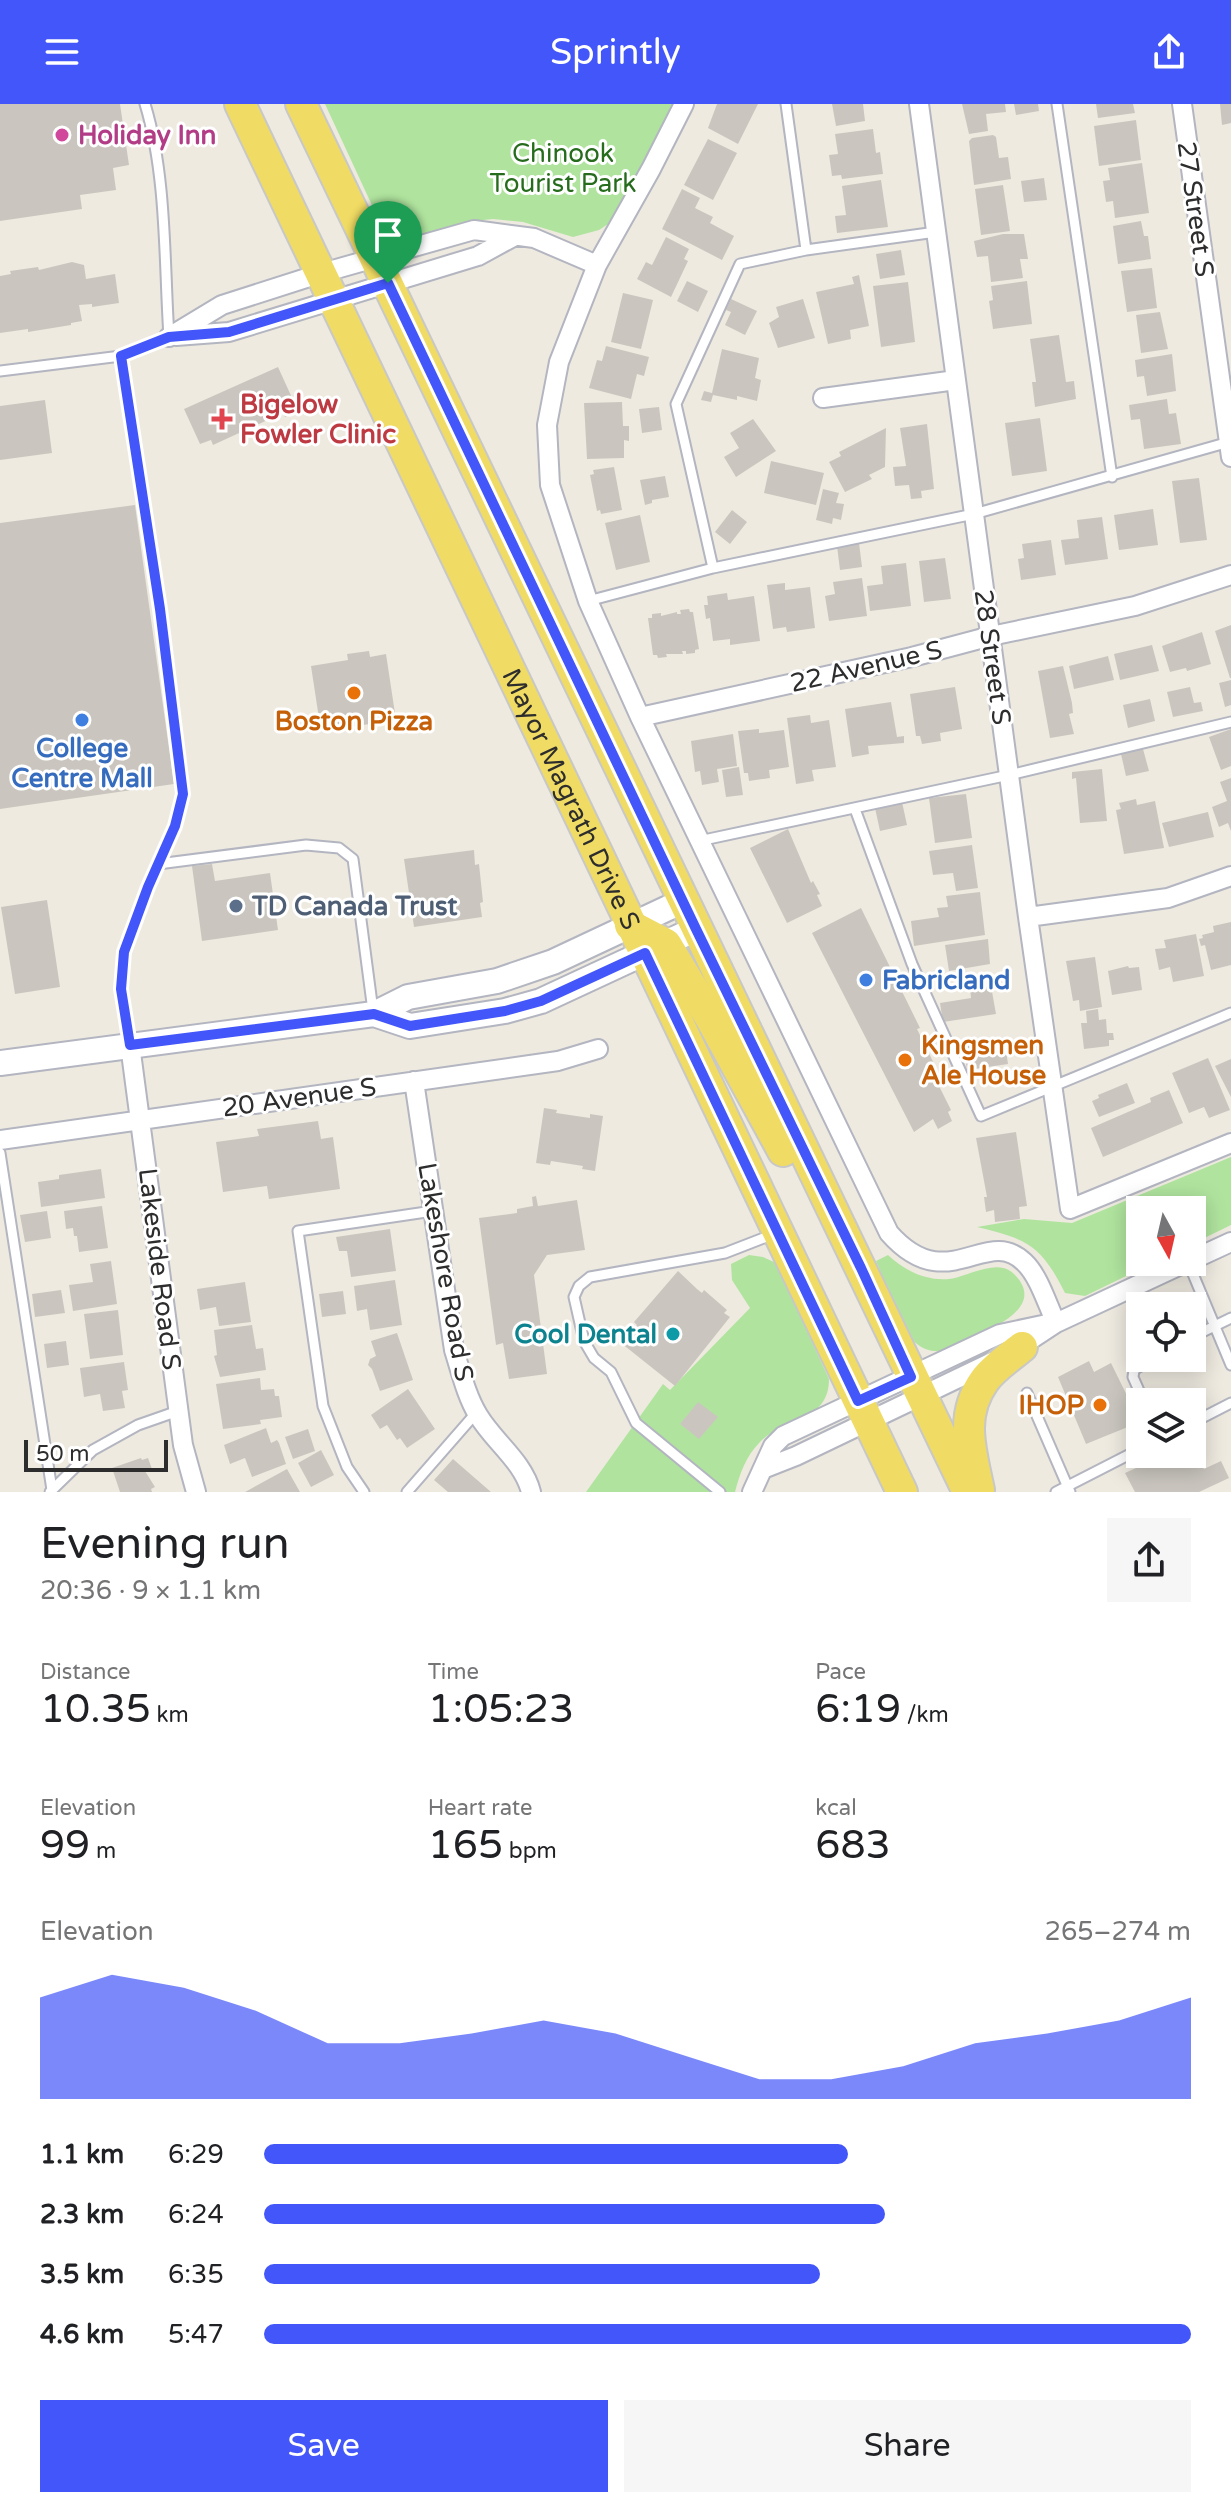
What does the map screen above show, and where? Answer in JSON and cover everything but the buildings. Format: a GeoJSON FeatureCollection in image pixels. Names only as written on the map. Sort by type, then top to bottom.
{"type":"FeatureCollection","features":[{"type":"Feature","properties":{"kind":"main road"},"geometry":{"type":"LineString","coordinates":[[298,106],[382,270],[968,1492]]}},
{"type":"Feature","properties":{"kind":"main road","name":"Mayor Magrath Drive S"},"geometry":{"type":"LineString","coordinates":[[242,110],[630,925],[656,949],[777,1233],[902,1492]]}},
{"type":"Feature","properties":{"kind":"main road"},"geometry":{"type":"LineString","coordinates":[[656,949],[711,1019],[802,1187],[847,1239]]}},
{"type":"Feature","properties":{"kind":"main road"},"geometry":{"type":"LineString","coordinates":[[979,1492],[967,1429],[969,1410],[985,1379],[1022,1347]]}},
{"type":"Feature","properties":{"kind":"street"},"geometry":{"type":"LineString","coordinates":[[684,104],[597,265],[559,362],[547,425],[550,485],[588,601],[640,717],[889,1233],[901,1247],[931,1263],[948,1264],[985,1252],[1002,1251],[1014,1255],[1026,1263],[1056,1323]]}},
{"type":"Feature","properties":{"kind":"street","name":"28 Street S"},"geometry":{"type":"LineString","coordinates":[[919,104],[1070,1209],[1231,1143]]}},
{"type":"Feature","properties":{"kind":"street","name":"27 Street S"},"geometry":{"type":"LineString","coordinates":[[1182,104],[1230,447]]}},
{"type":"Feature","properties":{"kind":"street"},"geometry":{"type":"LineString","coordinates":[[169,337],[222,305],[328,286],[382,270],[474,230],[534,238],[597,265]]}},
{"type":"Feature","properties":{"kind":"street"},"geometry":{"type":"LineString","coordinates":[[169,337],[229,332],[328,286],[382,270],[478,256],[513,237]]}},
{"type":"Feature","properties":{"kind":"street"},"geometry":{"type":"LineString","coordinates":[[823,398],[956,380]]}},
{"type":"Feature","properties":{"kind":"street","name":"22 Avenue S"},"geometry":{"type":"LineString","coordinates":[[640,717],[1135,606],[1231,575]]}},
{"type":"Feature","properties":{"kind":"street"},"geometry":{"type":"LineString","coordinates":[[1028,917],[1168,898],[1231,876]]}},
{"type":"Feature","properties":{"kind":"street"},"geometry":{"type":"LineString","coordinates":[[0,1063],[374,1014],[408,997],[497,981],[553,962],[683,901]]}},
{"type":"Feature","properties":{"kind":"street"},"geometry":{"type":"LineString","coordinates":[[374,1014],[410,1026],[505,1011],[541,1001],[696,929]]}},
{"type":"Feature","properties":{"kind":"street","name":"Lakeside Road S"},"geometry":{"type":"LineString","coordinates":[[130,1045],[183,1445],[196,1492]]}},
{"type":"Feature","properties":{"kind":"street","name":"20 Avenue S"},"geometry":{"type":"LineString","coordinates":[[0,1140],[558,1061],[598,1049]]}},
{"type":"Feature","properties":{"kind":"street","name":"Lakeshore Road S"},"geometry":{"type":"LineString","coordinates":[[414,1081],[454,1350],[466,1392],[476,1413],[521,1469],[531,1492]]}},
{"type":"Feature","properties":{"kind":"street"},"geometry":{"type":"LineString","coordinates":[[1206,1253],[1231,1242]]}},
{"type":"Feature","properties":{"kind":"street"},"geometry":{"type":"LineString","coordinates":[[752,1492],[773,1446],[783,1436],[863,1411],[916,1387],[1022,1347],[1056,1323],[1157,1276]]}},
{"type":"Feature","properties":{"kind":"street"},"geometry":{"type":"LineString","coordinates":[[916,1387],[1000,1334],[1056,1323]]}},
{"type":"Feature","properties":{"kind":"lane"},"geometry":{"type":"LineString","coordinates":[[0,371],[121,356],[169,337],[160,188],[153,134],[145,104]]}},
{"type":"Feature","properties":{"kind":"lane"},"geometry":{"type":"LineString","coordinates":[[786,104],[806,250]]}},
{"type":"Feature","properties":{"kind":"lane"},"geometry":{"type":"LineString","coordinates":[[1057,104],[1112,477]]}},
{"type":"Feature","properties":{"kind":"lane"},"geometry":{"type":"LineString","coordinates":[[713,568],[676,404],[740,264],[806,250],[936,232]]}},
{"type":"Feature","properties":{"kind":"lane"},"geometry":{"type":"LineString","coordinates":[[121,356],[183,779],[181,807],[127,940],[121,964],[121,989],[130,1045]]}},
{"type":"Feature","properties":{"kind":"lane"},"geometry":{"type":"LineString","coordinates":[[588,601],[713,568],[974,514],[1230,447]]}},
{"type":"Feature","properties":{"kind":"lane"},"geometry":{"type":"LineString","coordinates":[[699,841],[1009,775],[1231,722]]}},
{"type":"Feature","properties":{"kind":"lane"},"geometry":{"type":"LineString","coordinates":[[855,809],[912,964],[981,1116],[1231,1013]]}},
{"type":"Feature","properties":{"kind":"lane"},"geometry":{"type":"LineString","coordinates":[[158,864],[306,845],[345,851],[353,859],[374,1014]]}},
{"type":"Feature","properties":{"kind":"lane"},"geometry":{"type":"LineString","coordinates":[[0,1153],[51,1491]]}},
{"type":"Feature","properties":{"kind":"lane"},"geometry":{"type":"LineString","coordinates":[[364,1492],[347,1467],[323,1406],[298,1231],[433,1211]]}},
{"type":"Feature","properties":{"kind":"lane"},"geometry":{"type":"LineString","coordinates":[[720,1492],[636,1423],[611,1372],[594,1358],[584,1341],[574,1297],[579,1286],[590,1277],[725,1253],[777,1233]]}},
{"type":"Feature","properties":{"kind":"lane"},"geometry":{"type":"LineString","coordinates":[[1195,1276],[1231,1365]]}},
{"type":"Feature","properties":{"kind":"lane"},"geometry":{"type":"LineString","coordinates":[[1206,1330],[1231,1318]]}},
{"type":"Feature","properties":{"kind":"lane"},"geometry":{"type":"LineString","coordinates":[[1027,1393],[1069,1489]]}},
{"type":"Feature","properties":{"kind":"lane"},"geometry":{"type":"LineString","coordinates":[[1206,1416],[1231,1403]]}},
{"type":"Feature","properties":{"kind":"lane"},"geometry":{"type":"LineString","coordinates":[[51,1491],[93,1450],[138,1425],[178,1411]]}},
{"type":"Feature","properties":{"kind":"lane"},"geometry":{"type":"LineString","coordinates":[[407,1492],[476,1413]]}},
{"type":"Feature","properties":{"kind":"lane"},"geometry":{"type":"LineString","coordinates":[[1056,1492],[1069,1489],[1126,1457]]}},
{"type":"Feature","properties":{"kind":"green space","name":"Chinook Tourist Park"},"geometry":{"type":"Polygon","coordinates":[[[325,104],[674,104],[623,199],[608,224],[599,230],[573,237],[523,222],[493,219],[464,222],[408,239],[383,229],[325,104]]]}},
{"type":"Feature","properties":{"kind":"green space"},"geometry":{"type":"Polygon","coordinates":[[[1231,1157],[1231,1225],[1206,1237],[1206,1196],[1137,1196],[1231,1157]]]}},
{"type":"Feature","properties":{"kind":"green space"},"geometry":{"type":"Polygon","coordinates":[[[1126,1201],[1126,1276],[1085,1296],[1065,1293],[1048,1264],[1031,1246],[977,1227],[1024,1219],[1072,1223],[1126,1201]]]}},
{"type":"Feature","properties":{"kind":"green space"},"geometry":{"type":"Polygon","coordinates":[[[749,1255],[776,1263],[829,1379],[822,1403],[814,1411],[760,1442],[744,1465],[735,1492],[586,1492],[663,1384],[670,1390],[750,1308],[732,1280],[731,1264],[749,1255]]]}},
{"type":"Feature","properties":{"kind":"green space"},"geometry":{"type":"Polygon","coordinates":[[[888,1255],[901,1266],[932,1278],[949,1279],[991,1268],[1007,1269],[1022,1285],[1024,1296],[1021,1305],[994,1327],[948,1349],[928,1350],[911,1337],[894,1306],[876,1261],[888,1255]]]}},
{"type":"Feature","properties":{"kind":"place","name":"Holiday Inn"},"geometry":{"type":"Point","coordinates":[62,135]}},
{"type":"Feature","properties":{"kind":"place","name":"Bigelow Fowler Clinic"},"geometry":{"type":"Point","coordinates":[222,419]}},
{"type":"Feature","properties":{"kind":"place","name":"Boston Pizza"},"geometry":{"type":"Point","coordinates":[354,693]}},
{"type":"Feature","properties":{"kind":"place","name":"College Centre Mall"},"geometry":{"type":"Point","coordinates":[82,720]}},
{"type":"Feature","properties":{"kind":"place","name":"TD Canada Trust"},"geometry":{"type":"Point","coordinates":[236,906]}},
{"type":"Feature","properties":{"kind":"place","name":"Fabricland"},"geometry":{"type":"Point","coordinates":[866,980]}},
{"type":"Feature","properties":{"kind":"place","name":"Kingsmen Ale House"},"geometry":{"type":"Point","coordinates":[905,1060]}},
{"type":"Feature","properties":{"kind":"place","name":"Cool Dental"},"geometry":{"type":"Point","coordinates":[673,1334]}},
{"type":"Feature","properties":{"kind":"place","name":"IHOP"},"geometry":{"type":"Point","coordinates":[1100,1405]}},
{"type":"Feature","properties":{"kind":"route"},"geometry":{"type":"LineString","coordinates":[[388,283],[911,1377],[858,1401],[645,953],[541,1001],[472,1018],[410,1026],[374,1014],[130,1045],[121,989],[121,964],[127,940],[175,826],[181,807],[183,779],[121,356],[169,337],[229,332],[388,283]]}}]}
